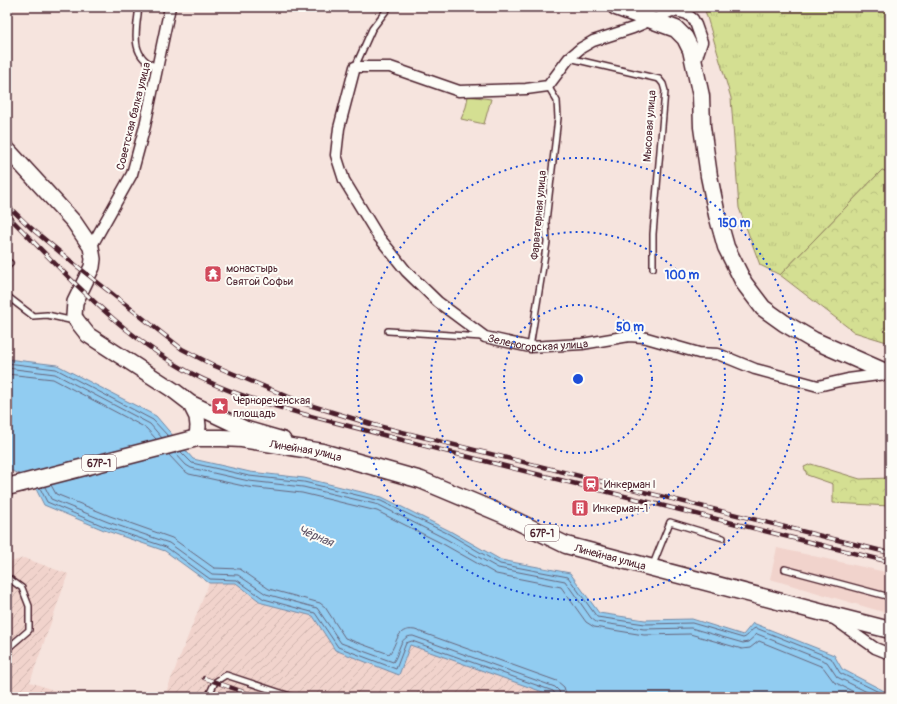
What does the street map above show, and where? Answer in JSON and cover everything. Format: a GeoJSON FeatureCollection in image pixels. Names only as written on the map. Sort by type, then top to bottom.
{"type":"FeatureCollection","features":[{"type":"Feature","properties":{"kind":"main road","name":"Зеленогорская улица"},"geometry":{"type":"LineString","coordinates":[[616,7],[676,29],[685,38],[691,50],[701,96],[702,127],[709,176],[717,215],[726,247],[744,283],[763,308],[784,324],[813,340],[889,374]]}},
{"type":"Feature","properties":{"kind":"main road"},"geometry":{"type":"LineString","coordinates":[[7,149],[74,222],[91,246],[93,259],[92,267],[75,302],[74,316],[88,335],[190,403],[245,429],[322,452]]}},
{"type":"Feature","properties":{"kind":"main road"},"geometry":{"type":"LineString","coordinates":[[190,403],[197,417],[190,441]]}},
{"type":"Feature","properties":{"kind":"main road","name":"Линейная улица"},"geometry":{"type":"LineString","coordinates":[[190,441],[222,438],[242,439],[322,452],[421,480],[502,514],[566,545],[890,630]]}},
{"type":"Feature","properties":{"kind":"main road","name":"67Р-1"},"geometry":{"type":"LineString","coordinates":[[11,485],[190,441]]}},
{"type":"Feature","properties":{"kind":"street","name":"Советская балка улица"},"geometry":{"type":"LineString","coordinates":[[91,246],[132,174],[145,126],[170,7]]}},
{"type":"Feature","properties":{"kind":"street"},"geometry":{"type":"LineString","coordinates":[[355,67],[390,67],[458,91],[526,89],[548,86],[569,58],[581,48],[593,41],[612,35],[646,17]]}},
{"type":"Feature","properties":{"kind":"street","name":"Зеленогорская улица"},"geometry":{"type":"LineString","coordinates":[[355,67],[339,128],[336,155],[344,180],[378,236],[406,271],[438,302],[485,337],[530,347],[582,344],[629,336],[643,337],[699,353],[718,354],[756,369],[818,386],[848,379],[889,374]]}},
{"type":"Feature","properties":{"kind":"street"},"geometry":{"type":"LineString","coordinates":[[827,614],[875,648],[890,654]]}},
{"type":"Feature","properties":{"kind":"lane"},"geometry":{"type":"LineString","coordinates":[[139,7],[135,43],[140,55],[149,64],[158,68]]}},
{"type":"Feature","properties":{"kind":"lane"},"geometry":{"type":"LineString","coordinates":[[355,67],[372,29],[389,7]]}},
{"type":"Feature","properties":{"kind":"lane","name":"Мысовая улица"},"geometry":{"type":"LineString","coordinates":[[569,58],[659,79],[664,87],[653,268]]}},
{"type":"Feature","properties":{"kind":"lane","name":"Фарватерная улица"},"geometry":{"type":"LineString","coordinates":[[530,347],[548,242],[546,221],[558,118],[557,101],[548,86]]}},
{"type":"Feature","properties":{"kind":"lane"},"geometry":{"type":"LineString","coordinates":[[7,296],[33,316],[47,315],[77,321]]}},
{"type":"Feature","properties":{"kind":"lane"},"geometry":{"type":"LineString","coordinates":[[388,332],[485,337]]}},
{"type":"Feature","properties":{"kind":"lane"},"geometry":{"type":"LineString","coordinates":[[652,568],[670,522],[723,538]]}},
{"type":"Feature","properties":{"kind":"lane"},"geometry":{"type":"LineString","coordinates":[[785,569],[890,597]]}},
{"type":"Feature","properties":{"kind":"lane"},"geometry":{"type":"LineString","coordinates":[[7,577],[22,588],[29,606],[29,630],[7,649]]}},
{"type":"Feature","properties":{"kind":"lane"},"geometry":{"type":"LineString","coordinates":[[208,697],[215,682],[226,675],[292,697]]}},
{"type":"Feature","properties":{"kind":"shaded area"},"geometry":{"type":"Polygon","coordinates":[[[777,548],[890,573],[890,614],[770,579],[777,548]]]}},
{"type":"Feature","properties":{"kind":"shaded area"},"geometry":{"type":"Polygon","coordinates":[[[24,558],[68,574],[30,682],[73,697],[7,697],[7,563],[24,558]]]}},
{"type":"Feature","properties":{"kind":"shaded area"},"geometry":{"type":"Polygon","coordinates":[[[209,583],[236,583],[262,603],[313,616],[335,650],[399,674],[410,644],[557,697],[164,697],[209,583]]]}},
{"type":"Feature","properties":{"kind":"green space"},"geometry":{"type":"Polygon","coordinates":[[[704,7],[890,7],[890,173],[882,170],[780,275],[760,265],[739,208],[731,98],[704,7]]]}},
{"type":"Feature","properties":{"kind":"green space"},"geometry":{"type":"Polygon","coordinates":[[[468,96],[491,99],[484,124],[461,119],[466,107],[468,96]]]}},
{"type":"Feature","properties":{"kind":"green space"},"geometry":{"type":"Polygon","coordinates":[[[882,170],[890,173],[890,343],[854,332],[780,275],[882,170]]]}},
{"type":"Feature","properties":{"kind":"green space"},"geometry":{"type":"Polygon","coordinates":[[[811,464],[860,479],[890,478],[890,506],[833,503],[833,484],[807,475],[804,467],[811,464]]]}},
{"type":"Feature","properties":{"kind":"water","name":"Чёрная"},"geometry":{"type":"Polygon","coordinates":[[[7,359],[57,365],[156,416],[193,459],[250,472],[304,478],[382,497],[450,531],[501,560],[570,573],[599,613],[645,620],[692,619],[743,635],[753,623],[834,655],[842,669],[890,694],[890,697],[557,697],[410,645],[399,675],[335,650],[313,616],[262,603],[236,583],[209,583],[165,551],[104,530],[44,505],[31,479],[7,469],[7,359]]]}},
{"type":"Feature","properties":{"kind":"railway"},"geometry":{"type":"LineString","coordinates":[[7,205],[31,228],[73,263],[182,349],[215,366],[303,403],[374,425],[890,553]]}},
{"type":"Feature","properties":{"kind":"railway"},"geometry":{"type":"LineString","coordinates":[[7,215],[70,279],[137,338],[187,371],[233,392],[265,403],[441,450],[890,562]]}},
{"type":"Feature","properties":{"kind":"railway"},"geometry":{"type":"LineString","coordinates":[[204,678],[258,697]]}},
{"type":"Feature","properties":{"kind":"place","name":"монастырь Святой Софьи"},"geometry":{"type":"Point","coordinates":[213,274]}},
{"type":"Feature","properties":{"kind":"place","name":"Чернореченская площадь"},"geometry":{"type":"Point","coordinates":[220,406]}},
{"type":"Feature","properties":{"kind":"place","name":"Инкерман I"},"geometry":{"type":"Point","coordinates":[591,484]}},
{"type":"Feature","properties":{"kind":"place","name":"Инкерман-1"},"geometry":{"type":"Point","coordinates":[580,508]}}]}
